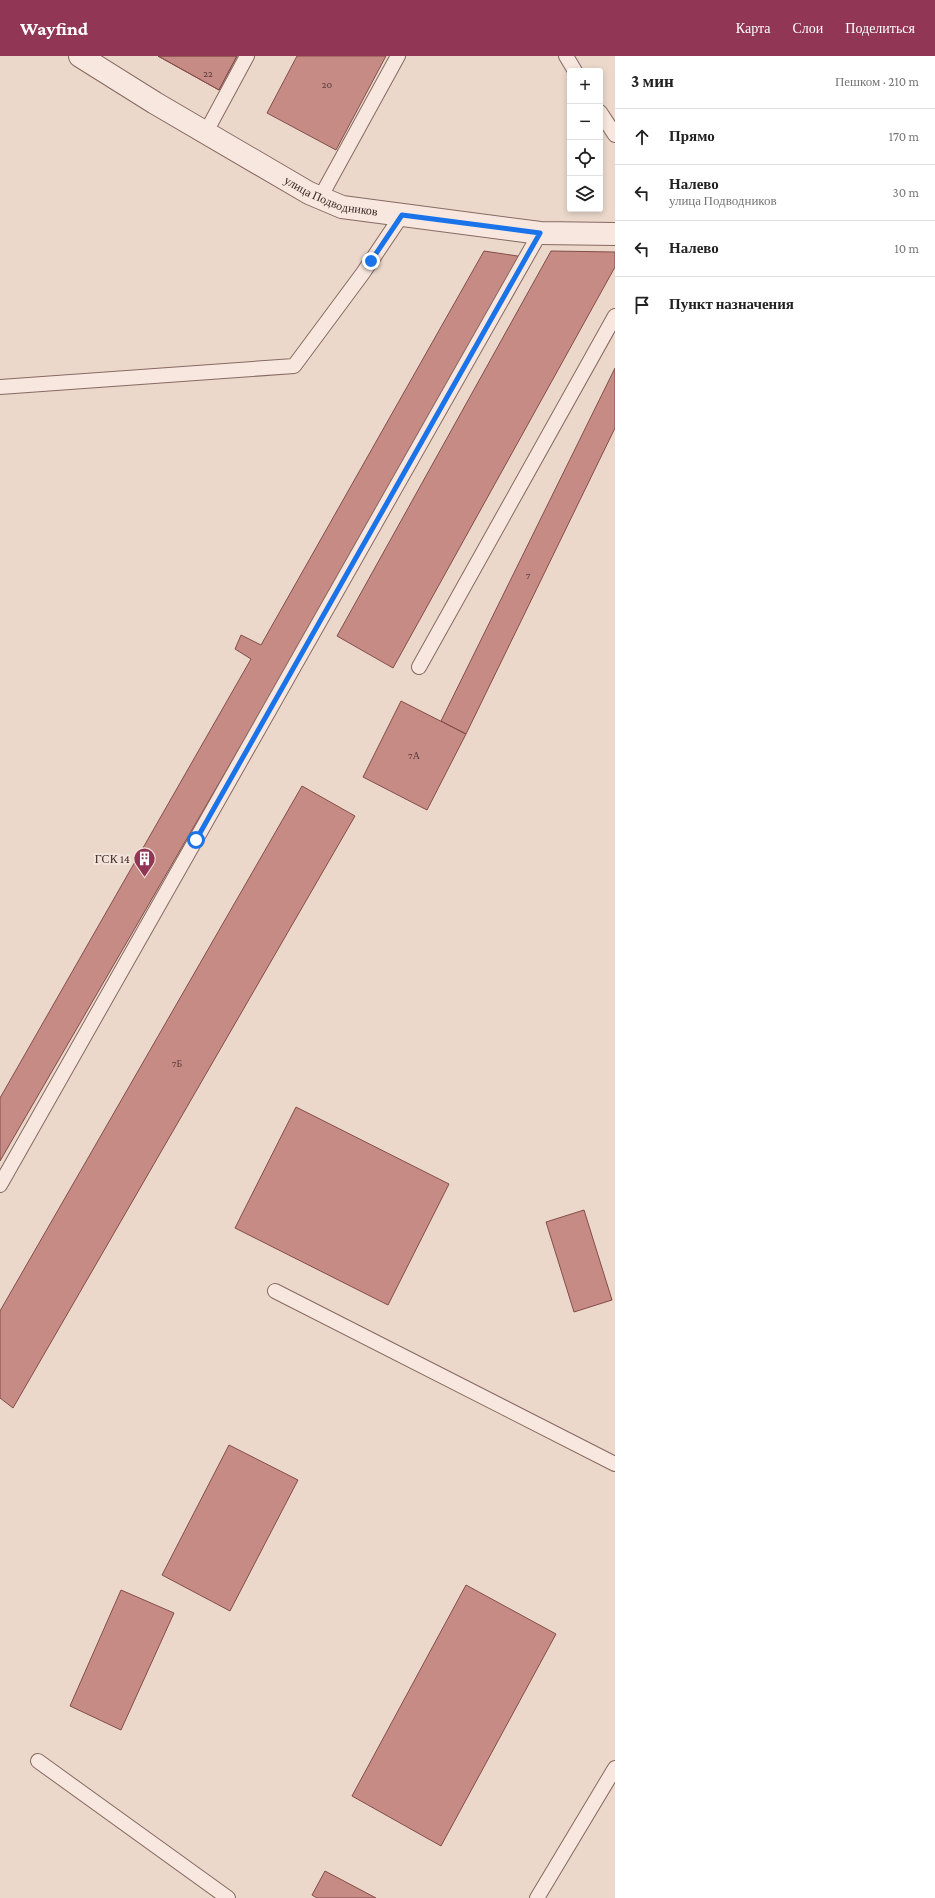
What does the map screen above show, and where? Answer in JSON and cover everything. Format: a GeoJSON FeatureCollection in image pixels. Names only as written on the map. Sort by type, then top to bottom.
{"type":"FeatureCollection","features":[{"type":"Feature","properties":{"kind":"street","name":"улица Подводников"},"geometry":{"type":"LineString","coordinates":[[80,56],[156,103],[320,198],[342,207],[540,233],[615,234]]}},
{"type":"Feature","properties":{"kind":"lane"},"geometry":{"type":"LineString","coordinates":[[206,132],[247,56]]}},
{"type":"Feature","properties":{"kind":"lane"},"geometry":{"type":"LineString","coordinates":[[320,198],[398,56]]}},
{"type":"Feature","properties":{"kind":"lane"},"geometry":{"type":"LineString","coordinates":[[566,56],[573,68]]}},
{"type":"Feature","properties":{"kind":"lane"},"geometry":{"type":"LineString","coordinates":[[603,117],[615,135]]}},
{"type":"Feature","properties":{"kind":"lane"},"geometry":{"type":"LineString","coordinates":[[0,387],[294,366],[363,273],[402,215]]}},
{"type":"Feature","properties":{"kind":"lane"},"geometry":{"type":"LineString","coordinates":[[0,1185],[540,233]]}},
{"type":"Feature","properties":{"kind":"lane"},"geometry":{"type":"LineString","coordinates":[[419,667],[615,316]]}},
{"type":"Feature","properties":{"kind":"lane"},"geometry":{"type":"LineString","coordinates":[[275,1291],[615,1464]]}},
{"type":"Feature","properties":{"kind":"lane"},"geometry":{"type":"LineString","coordinates":[[38,1761],[228,1898]]}},
{"type":"Feature","properties":{"kind":"lane"},"geometry":{"type":"LineString","coordinates":[[537,1898],[615,1768]]}},
{"type":"Feature","properties":{"kind":"building"},"geometry":{"type":"Polygon","coordinates":[[[158,56],[237,56],[219,90],[158,56]]]}},
{"type":"Feature","properties":{"kind":"building"},"geometry":{"type":"Polygon","coordinates":[[[158,56],[237,56],[219,90],[158,56]]]}},
{"type":"Feature","properties":{"kind":"building"},"geometry":{"type":"Polygon","coordinates":[[[297,56],[386,56],[336,150],[267,113],[297,56]]]}},
{"type":"Feature","properties":{"kind":"building","name":"ГСК 14"},"geometry":{"type":"Polygon","coordinates":[[[484,251],[524,257],[0,1161],[0,1098],[251,659],[235,649],[241,635],[261,645],[484,251]]]}},
{"type":"Feature","properties":{"kind":"building"},"geometry":{"type":"Polygon","coordinates":[[[551,251],[615,252],[615,267],[393,668],[337,636],[551,251]]]}},
{"type":"Feature","properties":{"kind":"building"},"geometry":{"type":"Polygon","coordinates":[[[615,368],[615,428],[466,734],[441,721],[615,368]]]}},
{"type":"Feature","properties":{"kind":"building"},"geometry":{"type":"Polygon","coordinates":[[[401,701],[466,734],[427,810],[363,777],[401,701]]]}},
{"type":"Feature","properties":{"kind":"building"},"geometry":{"type":"Polygon","coordinates":[[[302,786],[355,816],[13,1408],[0,1398],[0,1311],[302,786]]]}},
{"type":"Feature","properties":{"kind":"building"},"geometry":{"type":"Polygon","coordinates":[[[296,1107],[449,1184],[388,1305],[235,1228],[296,1107]]]}},
{"type":"Feature","properties":{"kind":"building"},"geometry":{"type":"Polygon","coordinates":[[[584,1210],[612,1300],[574,1312],[546,1222],[584,1210]]]}},
{"type":"Feature","properties":{"kind":"building"},"geometry":{"type":"Polygon","coordinates":[[[229,1445],[298,1480],[230,1611],[162,1575],[229,1445]]]}},
{"type":"Feature","properties":{"kind":"building"},"geometry":{"type":"Polygon","coordinates":[[[466,1585],[556,1634],[441,1846],[352,1796],[466,1585]]]}},
{"type":"Feature","properties":{"kind":"building"},"geometry":{"type":"Polygon","coordinates":[[[121,1590],[174,1613],[121,1730],[70,1706],[121,1590]]]}},
{"type":"Feature","properties":{"kind":"building"},"geometry":{"type":"Polygon","coordinates":[[[325,1871],[376,1898],[317,1898],[312,1895],[325,1871]]]}},
{"type":"Feature","properties":{"kind":"place","name":"ГСК 14"},"geometry":{"type":"Point","coordinates":[145,878]}},
{"type":"Feature","properties":{"kind":"route"},"geometry":{"type":"LineString","coordinates":[[196,840],[540,233],[402,215],[371,261]]}}]}
